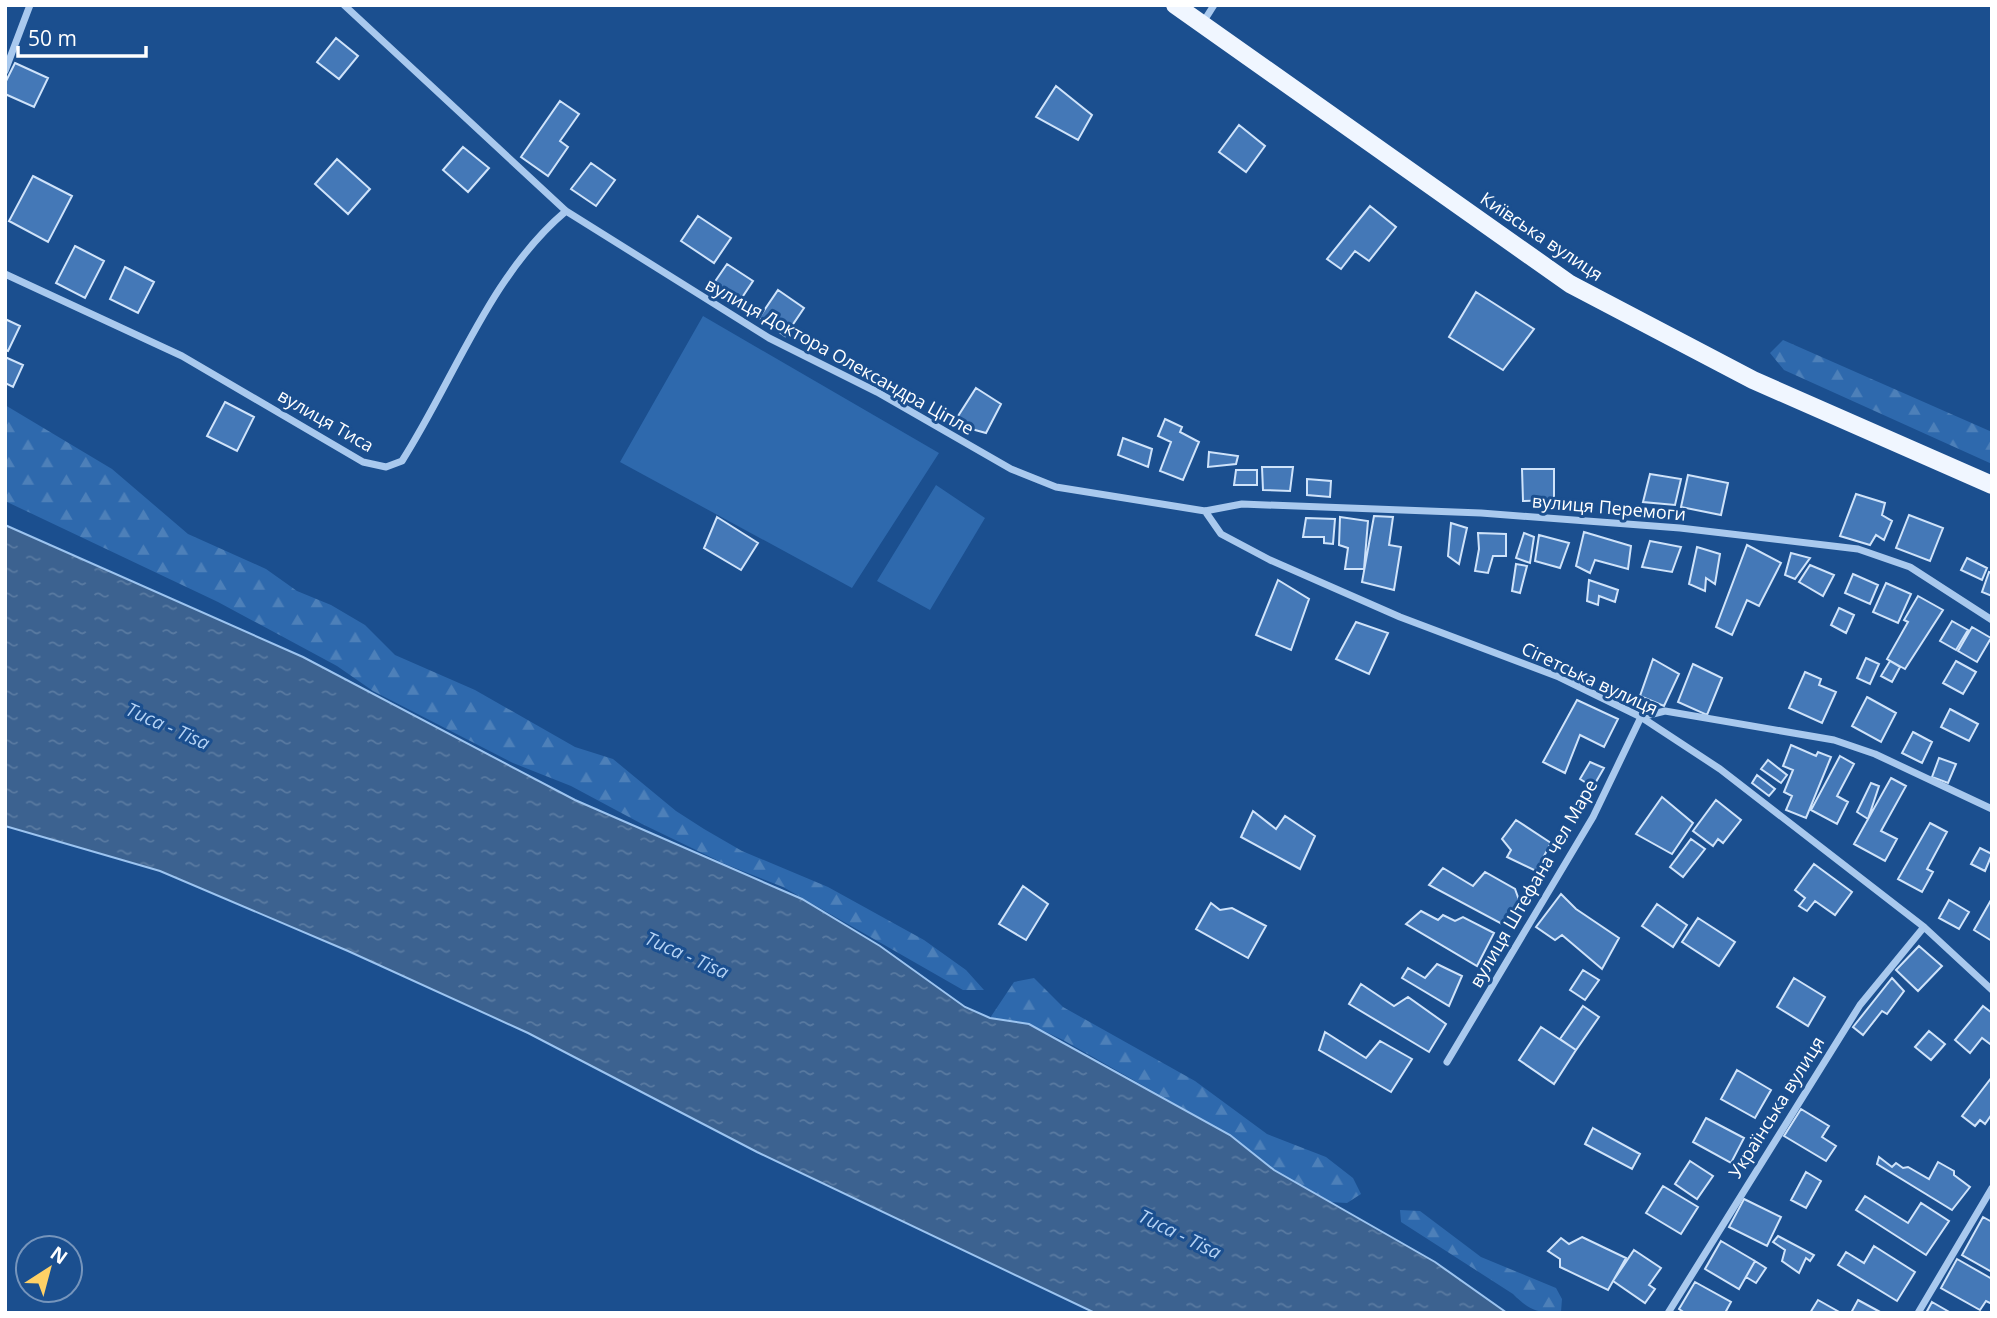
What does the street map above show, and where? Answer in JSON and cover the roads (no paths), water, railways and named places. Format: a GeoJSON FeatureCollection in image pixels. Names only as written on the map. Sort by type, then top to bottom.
{"type":"FeatureCollection","features":[{"type":"Feature","properties":{"kind":"main road","name":"Київська вулиця"},"geometry":{"type":"LineString","coordinates":[[1175,5],[1570,284],[1753,380],[1992,485]]}},
{"type":"Feature","properties":{"kind":"street"},"geometry":{"type":"LineString","coordinates":[[5,71],[30,5]]}},
{"type":"Feature","properties":{"kind":"street","name":"вулиця Доктора Олександра Ціпле"},"geometry":{"type":"LineString","coordinates":[[344,5],[566,211],[769,338],[877,393],[1011,469],[1056,487],[1205,511]]}},
{"type":"Feature","properties":{"kind":"street"},"geometry":{"type":"LineString","coordinates":[[1202,24],[1214,5]]}},
{"type":"Feature","properties":{"kind":"street","name":"вулиця Тиса"},"geometry":{"type":"LineString","coordinates":[[5,274],[182,356],[363,462],[386,467],[402,461],[490,305],[539,233],[566,211]]}},
{"type":"Feature","properties":{"kind":"street","name":"вулиця Перемоги"},"geometry":{"type":"LineString","coordinates":[[1205,511],[1242,504],[1481,513],[1679,528],[1858,549],[1910,567],[1992,620]]}},
{"type":"Feature","properties":{"kind":"street","name":"Сігетська вулиця"},"geometry":{"type":"LineString","coordinates":[[1205,511],[1221,534],[1270,560],[1400,617],[1559,677],[1641,717],[1720,769],[1924,927],[1992,990]]}},
{"type":"Feature","properties":{"kind":"street"},"geometry":{"type":"LineString","coordinates":[[1641,717],[1665,711],[1834,740],[1875,754],[1992,809]]}},
{"type":"Feature","properties":{"kind":"street","name":"вулиця Штефана чел Маре"},"geometry":{"type":"LineString","coordinates":[[1447,1062],[1593,817],[1641,717]]}},
{"type":"Feature","properties":{"kind":"street","name":"Українська вулиця"},"geometry":{"type":"LineString","coordinates":[[1668,1313],[1860,1005],[1924,927]]}},
{"type":"Feature","properties":{"kind":"street"},"geometry":{"type":"LineString","coordinates":[[1918,1313],[1992,1188]]}},
{"type":"Feature","properties":{"kind":"water","name":"Тиса - Tisa"},"geometry":{"type":"Polygon","coordinates":[[[5,525],[303,657],[575,800],[802,899],[880,946],[965,1007],[990,1018],[1029,1024],[1230,1135],[1274,1170],[1435,1262],[1507,1313],[1095,1313],[757,1152],[528,1033],[348,951],[160,871],[5,826],[5,525]]]}}]}
